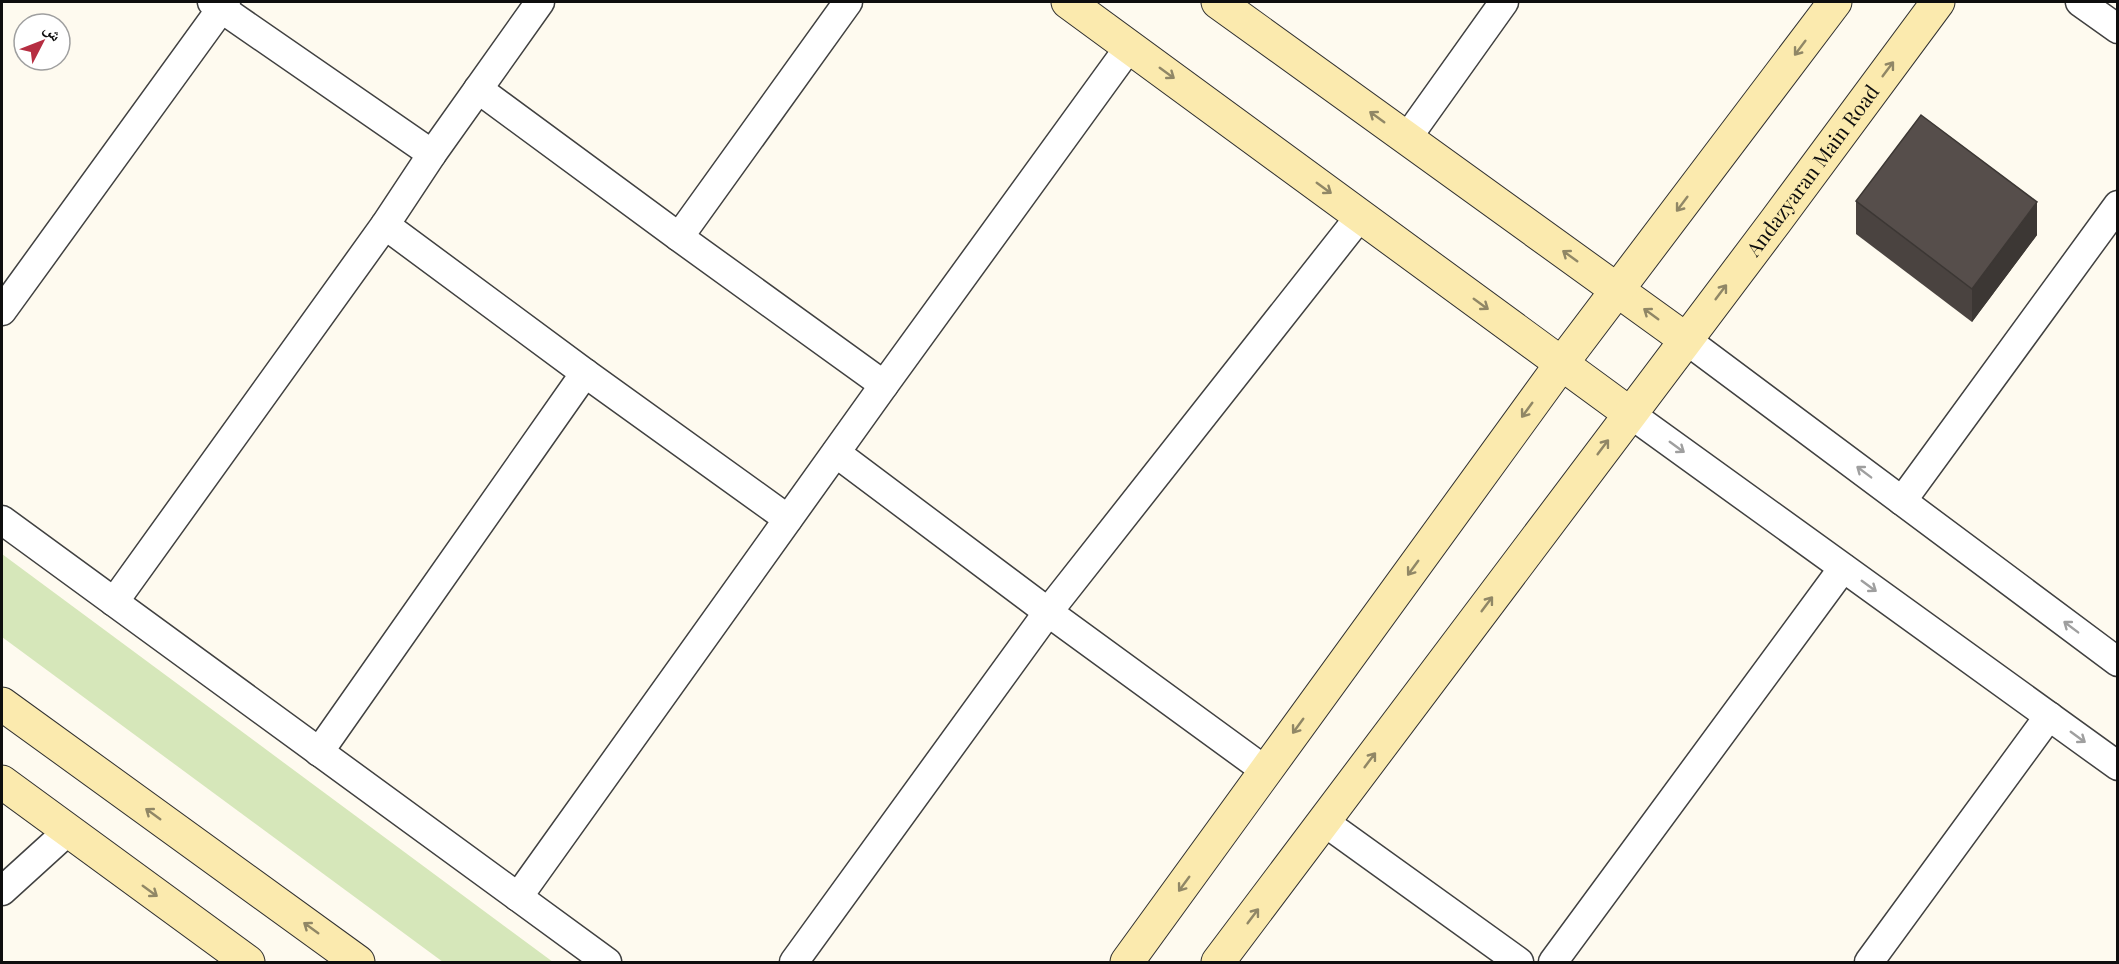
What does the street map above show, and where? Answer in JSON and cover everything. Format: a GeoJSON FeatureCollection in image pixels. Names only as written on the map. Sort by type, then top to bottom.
{"type":"FeatureCollection","features":[{"type":"Feature","properties":{"kind":"street"},"geometry":{"type":"LineString","coordinates":[[114,602],[385,225],[432,154],[540,2]]}},
{"type":"Feature","properties":{"kind":"street"},"geometry":{"type":"LineString","coordinates":[[679,237],[848,2]]}},
{"type":"Feature","properties":{"kind":"street"},"geometry":{"type":"LineString","coordinates":[[1068,2],[1629,413],[2118,766]]}},
{"type":"Feature","properties":{"kind":"street"},"geometry":{"type":"LineString","coordinates":[[1218,2],[1685,339],[1902,501],[2113,649]]}},
{"type":"Feature","properties":{"kind":"street"},"geometry":{"type":"LineString","coordinates":[[1407,138],[1504,2]]}},
{"type":"Feature","properties":{"kind":"street"},"geometry":{"type":"LineString","coordinates":[[1127,963],[1562,363],[1835,2]]}},
{"type":"Feature","properties":{"kind":"street","name":"Andazyaran Main Road"},"geometry":{"type":"LineString","coordinates":[[1218,963],[1938,2]]}},
{"type":"Feature","properties":{"kind":"street"},"geometry":{"type":"LineString","coordinates":[[2080,2],[2118,29]]}},
{"type":"Feature","properties":{"kind":"street"},"geometry":{"type":"LineString","coordinates":[[2,311],[220,4],[432,154]]}},
{"type":"Feature","properties":{"kind":"street"},"geometry":{"type":"LineString","coordinates":[[518,897],[1130,46]]}},
{"type":"Feature","properties":{"kind":"street"},"geometry":{"type":"LineString","coordinates":[[478,89],[884,385]]}},
{"type":"Feature","properties":{"kind":"street"},"geometry":{"type":"LineString","coordinates":[[1902,501],[2118,206]]}},
{"type":"Feature","properties":{"kind":"street"},"geometry":{"type":"LineString","coordinates":[[794,963],[1048,612],[1361,215]]}},
{"type":"Feature","properties":{"kind":"street"},"geometry":{"type":"LineString","coordinates":[[385,225],[788,519]]}},
{"type":"Feature","properties":{"kind":"street"},"geometry":{"type":"LineString","coordinates":[[319,752],[585,373]]}},
{"type":"Feature","properties":{"kind":"street"},"geometry":{"type":"LineString","coordinates":[[836,453],[1266,771]]}},
{"type":"Feature","properties":{"kind":"street"},"geometry":{"type":"LineString","coordinates":[[2,520],[608,963]]}},
{"type":"Feature","properties":{"kind":"street"},"geometry":{"type":"LineString","coordinates":[[1553,963],[1843,568]]}},
{"type":"Feature","properties":{"kind":"street"},"geometry":{"type":"LineString","coordinates":[[2,704],[358,963]]}},
{"type":"Feature","properties":{"kind":"street"},"geometry":{"type":"LineString","coordinates":[[1869,963],[2049,716]]}},
{"type":"Feature","properties":{"kind":"street"},"geometry":{"type":"LineString","coordinates":[[2,782],[238,960]]}},
{"type":"Feature","properties":{"kind":"street"},"geometry":{"type":"LineString","coordinates":[[1323,821],[1519,963]]}},
{"type":"Feature","properties":{"kind":"street"},"geometry":{"type":"LineString","coordinates":[[2,891],[68,831]]}},
{"type":"Feature","properties":{"kind":"green space"},"geometry":{"type":"Polygon","coordinates":[[[2,554],[553,962],[443,962],[2,637],[2,554]]]}},
{"type":"Feature","properties":{"kind":"building"},"geometry":{"type":"Polygon","coordinates":[[[1921,115],[2037,202],[1972,289],[1856,201],[1921,115]]]}}]}
